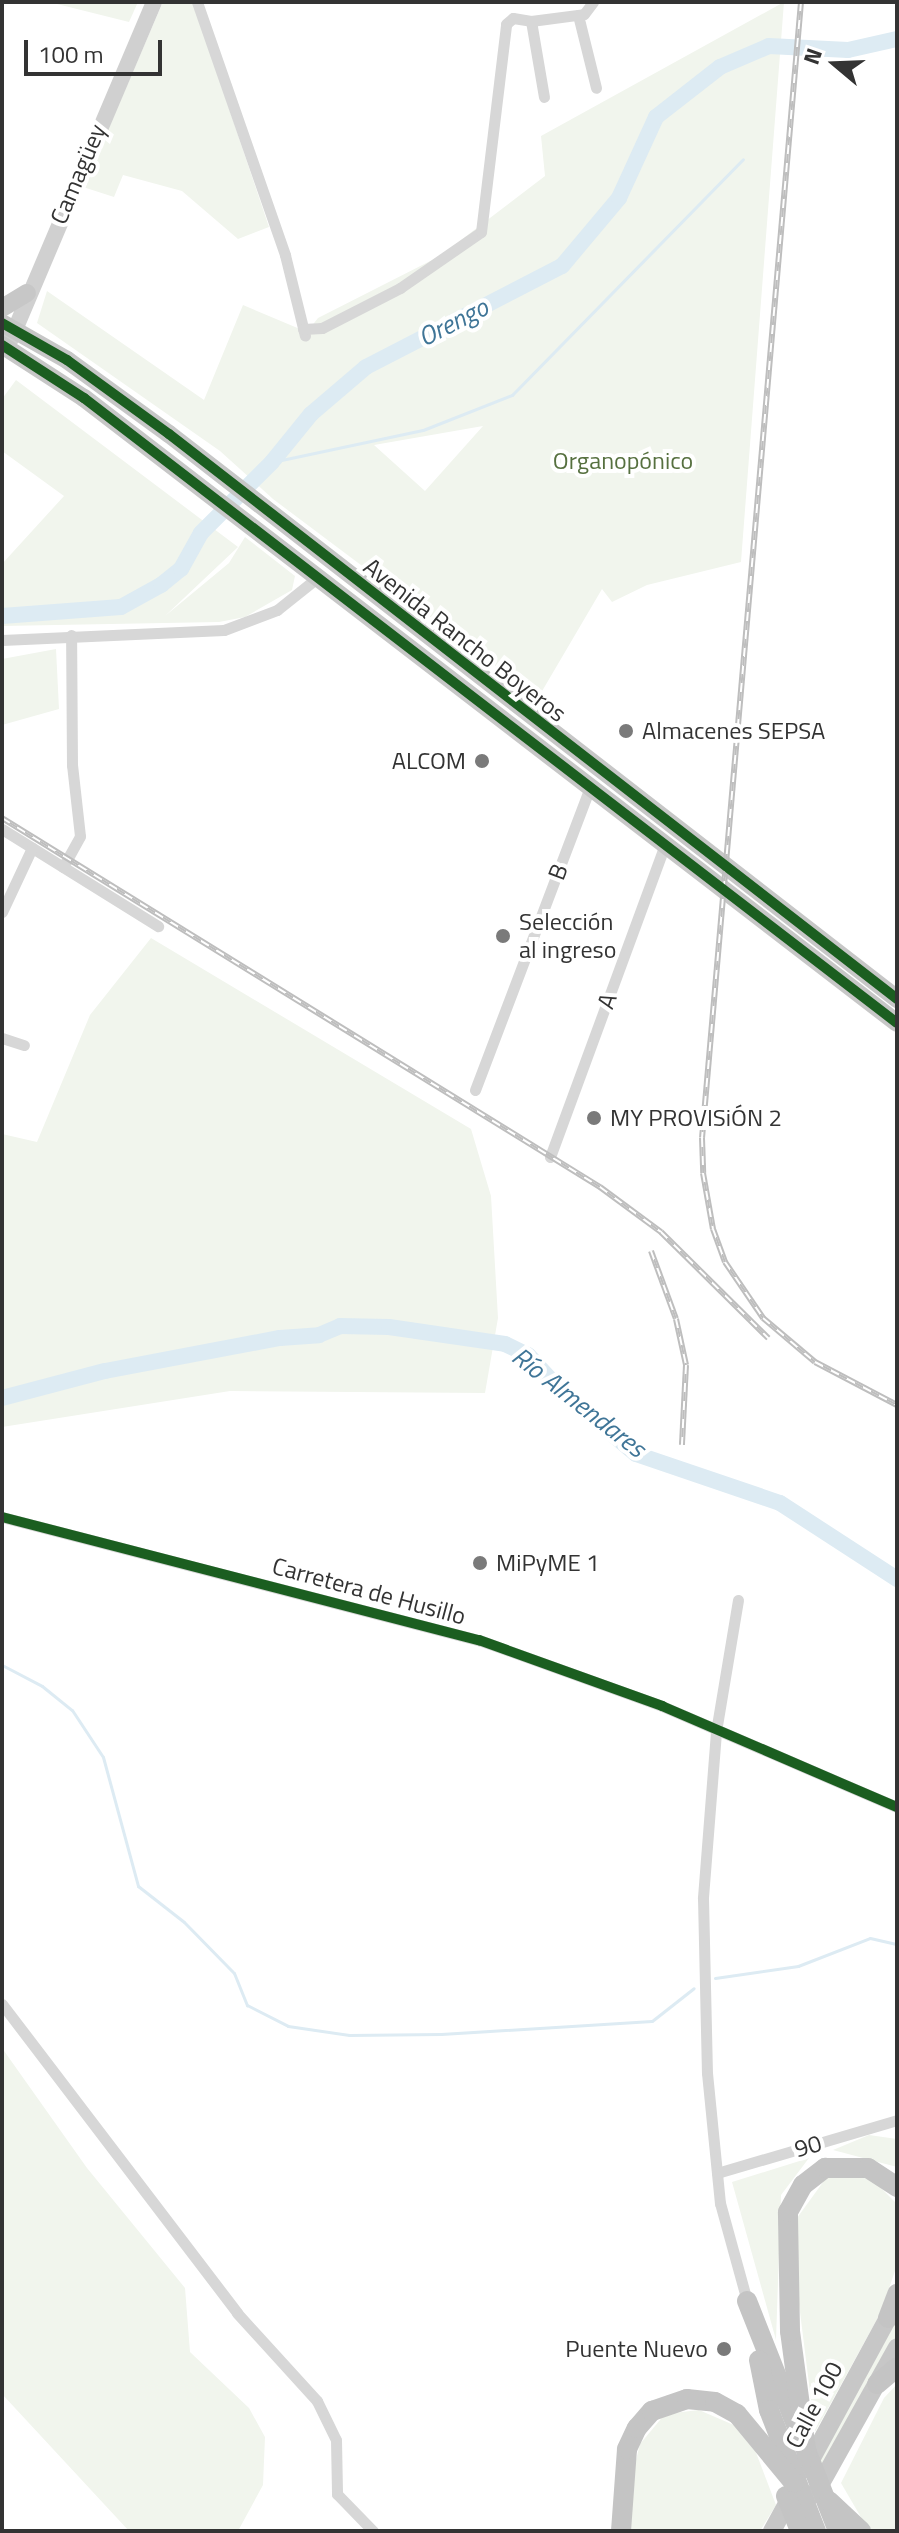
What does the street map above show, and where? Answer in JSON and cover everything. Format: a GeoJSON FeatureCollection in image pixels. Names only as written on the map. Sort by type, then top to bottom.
{"type":"FeatureCollection","features":[{"type":"Feature","properties":{"kind":"highway"},"geometry":{"type":"LineString","coordinates":[[2,308],[27,293]]}},
{"type":"Feature","properties":{"kind":"highway","name":"Avenida Rancho Boyeros"},"geometry":{"type":"LineString","coordinates":[[8,326],[103,385],[897,999]]}},
{"type":"Feature","properties":{"kind":"highway"},"geometry":{"type":"LineString","coordinates":[[2,367],[5,347]]}},
{"type":"Feature","properties":{"kind":"highway","name":"Avenida Rancho Boyeros"},"geometry":{"type":"LineString","coordinates":[[5,347],[84,398],[897,1023]]}},
{"type":"Feature","properties":{"kind":"highway"},"geometry":{"type":"LineString","coordinates":[[807,2457],[790,2331],[788,2212],[803,2185],[825,2168],[868,2168],[897,2187]]}},
{"type":"Feature","properties":{"kind":"highway"},"geometry":{"type":"LineString","coordinates":[[892,2309],[897,2294]]}},
{"type":"Feature","properties":{"kind":"highway"},"geometry":{"type":"LineString","coordinates":[[747,2301],[769,2410],[773,2460],[797,2531]]}},
{"type":"Feature","properties":{"kind":"highway"},"geometry":{"type":"LineString","coordinates":[[747,2301],[838,2531]]}},
{"type":"Feature","properties":{"kind":"highway","name":"Calle 100"},"geometry":{"type":"LineString","coordinates":[[772,2531],[892,2309]]}},
{"type":"Feature","properties":{"kind":"highway","name":"Calle 100"},"geometry":{"type":"LineString","coordinates":[[797,2531],[897,2347]]}},
{"type":"Feature","properties":{"kind":"highway"},"geometry":{"type":"LineString","coordinates":[[877,2384],[897,2367]]}},
{"type":"Feature","properties":{"kind":"highway"},"geometry":{"type":"LineString","coordinates":[[621,2531],[627,2449],[652,2411],[687,2399],[715,2402],[737,2414],[794,2483]]}},
{"type":"Feature","properties":{"kind":"highway"},"geometry":{"type":"LineString","coordinates":[[769,2410],[794,2483],[816,2531]]}},
{"type":"Feature","properties":{"kind":"highway"},"geometry":{"type":"LineString","coordinates":[[822,2495],[861,2531]]}},
{"type":"Feature","properties":{"kind":"main road","name":"Camagüey"},"geometry":{"type":"LineString","coordinates":[[5,347],[8,326],[27,293],[154,2]]}},
{"type":"Feature","properties":{"kind":"street"},"geometry":{"type":"LineString","coordinates":[[197,2],[285,255],[304,333],[322,328],[400,288],[481,232],[506,24],[513,18],[531,21],[578,15],[593,2]]}},
{"type":"Feature","properties":{"kind":"street"},"geometry":{"type":"LineString","coordinates":[[578,15],[596,88]]}},
{"type":"Feature","properties":{"kind":"street"},"geometry":{"type":"LineString","coordinates":[[531,21],[544,97]]}},
{"type":"Feature","properties":{"kind":"street"},"geometry":{"type":"LineString","coordinates":[[2,640],[224,630],[277,610],[317,578]]}},
{"type":"Feature","properties":{"kind":"street"},"geometry":{"type":"LineString","coordinates":[[63,867],[80,836],[72,765],[71,635]]}},
{"type":"Feature","properties":{"kind":"street","name":"B"},"geometry":{"type":"LineString","coordinates":[[475,1090],[590,788]]}},
{"type":"Feature","properties":{"kind":"street"},"geometry":{"type":"LineString","coordinates":[[2,829],[158,926]]}},
{"type":"Feature","properties":{"kind":"street","name":"A"},"geometry":{"type":"LineString","coordinates":[[550,1157],[665,845]]}},
{"type":"Feature","properties":{"kind":"street"},"geometry":{"type":"LineString","coordinates":[[2,912],[32,848]]}},
{"type":"Feature","properties":{"kind":"street"},"geometry":{"type":"LineString","coordinates":[[2,1038],[24,1045]]}},
{"type":"Feature","properties":{"kind":"street","name":"Carretera de Husillo"},"geometry":{"type":"LineString","coordinates":[[2,1517],[479,1640],[662,1706],[716,1732],[897,1807]]}},
{"type":"Feature","properties":{"kind":"street"},"geometry":{"type":"LineString","coordinates":[[738,1600],[716,1732],[703,1898],[707,2073],[717,2173],[747,2301]]}},
{"type":"Feature","properties":{"kind":"street"},"geometry":{"type":"LineString","coordinates":[[2,2004],[237,2313],[317,2401],[336,2440],[337,2494],[373,2531]]}},
{"type":"Feature","properties":{"kind":"street","name":"90"},"geometry":{"type":"LineString","coordinates":[[717,2173],[897,2120]]}},
{"type":"Feature","properties":{"kind":"green space"},"geometry":{"type":"Polygon","coordinates":[[[49,2],[138,2],[129,22],[49,2]]]}},
{"type":"Feature","properties":{"kind":"green space"},"geometry":{"type":"Polygon","coordinates":[[[163,2],[193,2],[269,227],[238,239],[182,191],[123,175],[114,197],[83,187],[163,2]]]}},
{"type":"Feature","properties":{"kind":"green space","name":"Organopónico"},"geometry":{"type":"Polygon","coordinates":[[[784,2],[741,562],[647,585],[612,602],[602,589],[538,698],[273,499],[220,451],[37,323],[47,291],[204,400],[243,305],[307,332],[318,318],[440,256],[545,176],[541,136],[784,2]],[[483,426],[374,445],[425,491],[483,426]]]}},
{"type":"Feature","properties":{"kind":"green space"},"geometry":{"type":"Polygon","coordinates":[[[16,380],[238,547],[165,616],[229,563],[245,537],[295,576],[292,590],[245,617],[219,622],[2,626],[2,564],[64,496],[2,451],[2,399],[16,380]]]}},
{"type":"Feature","properties":{"kind":"green space"},"geometry":{"type":"Polygon","coordinates":[[[56,649],[59,709],[2,725],[2,659],[56,649]]]}},
{"type":"Feature","properties":{"kind":"green space"},"geometry":{"type":"Polygon","coordinates":[[[151,938],[471,1129],[491,1196],[498,1318],[485,1393],[230,1391],[2,1427],[2,1134],[37,1142],[90,1015],[151,938]]]}},
{"type":"Feature","properties":{"kind":"green space"},"geometry":{"type":"Polygon","coordinates":[[[2,2048],[87,2168],[185,2288],[190,2352],[249,2408],[265,2437],[263,2485],[238,2531],[129,2531],[2,2394],[2,2048]]]}},
{"type":"Feature","properties":{"kind":"green space"},"geometry":{"type":"Polygon","coordinates":[[[869,2135],[897,2139],[897,2167],[833,2150],[869,2135]]]}},
{"type":"Feature","properties":{"kind":"green space"},"geometry":{"type":"Polygon","coordinates":[[[809,2158],[781,2195],[776,2340],[732,2182],[809,2158]]]}},
{"type":"Feature","properties":{"kind":"green space"},"geometry":{"type":"Polygon","coordinates":[[[851,2173],[874,2181],[897,2204],[897,2265],[881,2312],[815,2432],[798,2296],[797,2218],[826,2178],[851,2173]]]}},
{"type":"Feature","properties":{"kind":"green space"},"geometry":{"type":"Polygon","coordinates":[[[897,2312],[897,2336],[820,2472],[816,2462],[897,2312]]]}},
{"type":"Feature","properties":{"kind":"green space"},"geometry":{"type":"Polygon","coordinates":[[[897,2384],[897,2531],[869,2531],[841,2483],[884,2398],[897,2384]]]}},
{"type":"Feature","properties":{"kind":"green space"},"geometry":{"type":"Polygon","coordinates":[[[699,2410],[736,2426],[755,2450],[776,2505],[760,2531],[630,2531],[631,2480],[640,2444],[665,2414],[699,2410]]]}},
{"type":"Feature","properties":{"kind":"waterway","name":"Orengo"},"geometry":{"type":"LineString","coordinates":[[2,616],[121,607],[161,585],[181,569],[201,533],[272,462],[311,414],[366,367],[562,266],[619,198],[656,117],[720,67],[769,46],[848,50],[897,39]]}},
{"type":"Feature","properties":{"kind":"waterway"},"geometry":{"type":"LineString","coordinates":[[272,462],[423,430],[512,395],[743,159]]}},
{"type":"Feature","properties":{"kind":"waterway","name":"Río Almendares"},"geometry":{"type":"LineString","coordinates":[[2,1398],[105,1371],[280,1338],[319,1335],[340,1326],[389,1327],[505,1344],[528,1355],[560,1390],[636,1454],[780,1503],[897,1579]]}},
{"type":"Feature","properties":{"kind":"waterway"},"geometry":{"type":"LineString","coordinates":[[2,1665],[42,1686],[72,1710],[103,1757],[138,1886],[184,1922],[234,1973],[247,2005],[288,2026],[349,2035],[441,2034],[652,2021],[694,1988]]}},
{"type":"Feature","properties":{"kind":"waterway"},"geometry":{"type":"LineString","coordinates":[[715,1978],[798,1966],[870,1938],[897,1944]]}},
{"type":"Feature","properties":{"kind":"railway"},"geometry":{"type":"LineString","coordinates":[[801,2],[702,1138],[703,1173],[713,1229],[725,1262],[763,1318],[815,1362],[897,1405]]}},
{"type":"Feature","properties":{"kind":"railway"},"geometry":{"type":"LineString","coordinates":[[2,818],[600,1187],[661,1232],[768,1338]]}},
{"type":"Feature","properties":{"kind":"railway"},"geometry":{"type":"LineString","coordinates":[[651,1251],[676,1319],[686,1365],[682,1445]]}},
{"type":"Feature","properties":{"kind":"cycle path"},"geometry":{"type":"LineString","coordinates":[[2,323],[67,360],[169,434],[897,999]]}},
{"type":"Feature","properties":{"kind":"cycle path"},"geometry":{"type":"LineString","coordinates":[[2,345],[84,398],[897,1023]]}},
{"type":"Feature","properties":{"kind":"cycle path"},"geometry":{"type":"LineString","coordinates":[[2,1517],[479,1640],[662,1706],[897,1807]]}},
{"type":"Feature","properties":{"kind":"place","name":"Almacenes SEPSA"},"geometry":{"type":"Point","coordinates":[626,731]}},
{"type":"Feature","properties":{"kind":"place","name":"ALCOM"},"geometry":{"type":"Point","coordinates":[482,761]}},
{"type":"Feature","properties":{"kind":"place","name":"Selección al ingreso"},"geometry":{"type":"Point","coordinates":[503,936]}},
{"type":"Feature","properties":{"kind":"place","name":"MY PROVISiÓN 2"},"geometry":{"type":"Point","coordinates":[594,1118]}},
{"type":"Feature","properties":{"kind":"place","name":"MiPyME 1"},"geometry":{"type":"Point","coordinates":[480,1563]}},
{"type":"Feature","properties":{"kind":"place","name":"Puente Nuevo"},"geometry":{"type":"Point","coordinates":[724,2349]}}]}
